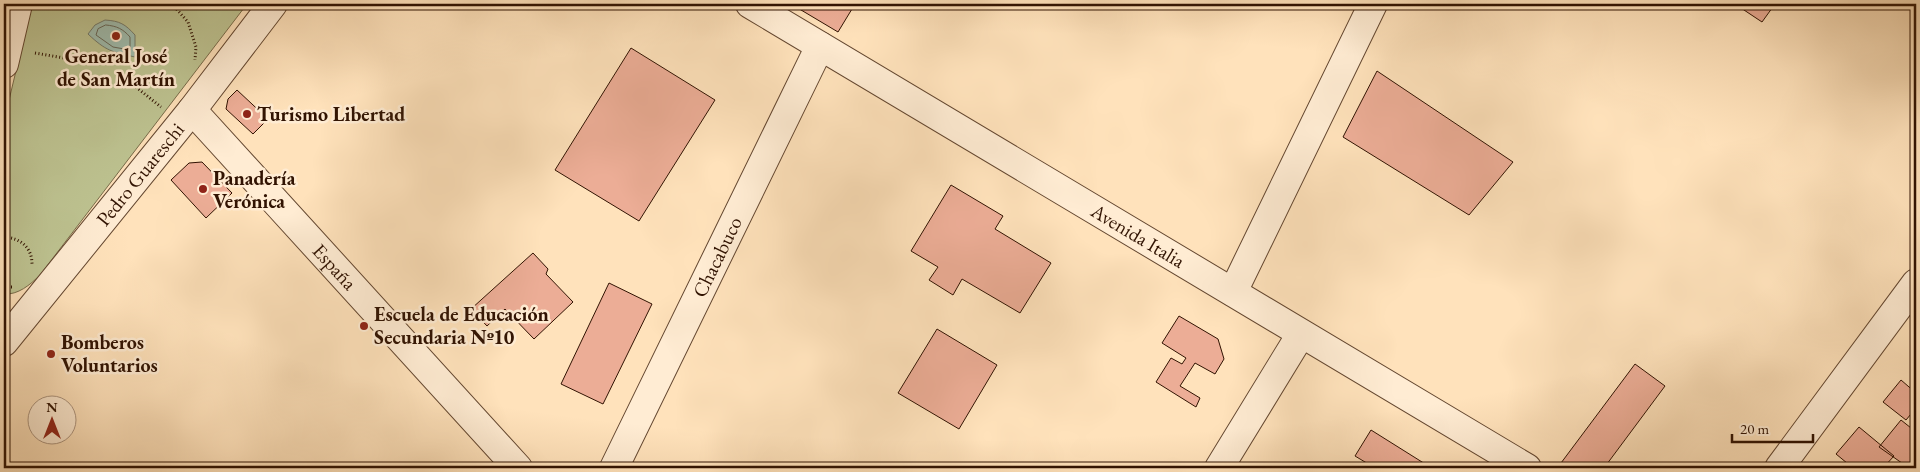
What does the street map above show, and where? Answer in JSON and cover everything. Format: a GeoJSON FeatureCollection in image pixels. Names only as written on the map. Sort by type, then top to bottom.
{"type":"FeatureCollection","features":[{"type":"Feature","properties":{"kind":"street"},"geometry":{"type":"LineString","coordinates":[[4,64],[18,4]]}},
{"type":"Feature","properties":{"kind":"street","name":"Pedro Guareschi"},"geometry":{"type":"LineString","coordinates":[[6,337],[192,110],[272,4]]}},
{"type":"Feature","properties":{"kind":"street","name":"Avenida Italia"},"geometry":{"type":"LineString","coordinates":[[750,4],[1527,468]]}},
{"type":"Feature","properties":{"kind":"street"},"geometry":{"type":"LineString","coordinates":[[1233,292],[1374,4]]}},
{"type":"Feature","properties":{"kind":"street","name":"Chacabuco"},"geometry":{"type":"LineString","coordinates":[[614,468],[820,46]]}},
{"type":"Feature","properties":{"kind":"street","name":"España"},"geometry":{"type":"LineString","coordinates":[[192,110],[518,468]]}},
{"type":"Feature","properties":{"kind":"street"},"geometry":{"type":"LineString","coordinates":[[1779,468],[1916,283]]}},
{"type":"Feature","properties":{"kind":"street"},"geometry":{"type":"LineString","coordinates":[[1219,468],[1301,334]]}},
{"type":"Feature","properties":{"kind":"path"},"geometry":{"type":"LineString","coordinates":[[172,4],[188,22],[196,47],[195,65]]}},
{"type":"Feature","properties":{"kind":"path"},"geometry":{"type":"LineString","coordinates":[[4,237],[20,240],[26,246],[31,254],[31,270]]}},
{"type":"Feature","properties":{"kind":"green space"},"geometry":{"type":"Polygon","coordinates":[[[32,4],[247,4],[40,275],[19,291],[4,294],[4,121],[32,4]]]}},
{"type":"Feature","properties":{"kind":"water"},"geometry":{"type":"Polygon","coordinates":[[[105,20],[122,24],[135,35],[135,57],[110,50],[88,34],[95,25],[105,20]]]}},
{"type":"Feature","properties":{"kind":"building"},"geometry":{"type":"Polygon","coordinates":[[[791,4],[855,4],[838,32],[791,4]]]}},
{"type":"Feature","properties":{"kind":"building"},"geometry":{"type":"Polygon","coordinates":[[[1735,4],[1775,4],[1762,22],[1735,4]]]}},
{"type":"Feature","properties":{"kind":"building"},"geometry":{"type":"Polygon","coordinates":[[[631,48],[715,100],[639,221],[555,170],[631,48]]]}},
{"type":"Feature","properties":{"kind":"building"},"geometry":{"type":"Polygon","coordinates":[[[1377,71],[1513,162],[1469,215],[1343,137],[1377,71]]]}},
{"type":"Feature","properties":{"kind":"building","name":"Turismo Libertad"},"geometry":{"type":"Polygon","coordinates":[[[237,90],[268,119],[253,134],[226,109],[228,99],[237,90]]]}},
{"type":"Feature","properties":{"kind":"building","name":"Panadería Verónica"},"geometry":{"type":"Polygon","coordinates":[[[202,162],[232,193],[206,218],[171,180],[189,163],[202,162]]]}},
{"type":"Feature","properties":{"kind":"building"},"geometry":{"type":"Polygon","coordinates":[[[951,185],[1003,216],[995,229],[1051,263],[1020,313],[962,279],[953,295],[929,280],[938,267],[911,251],[951,185]]]}},
{"type":"Feature","properties":{"kind":"building"},"geometry":{"type":"Polygon","coordinates":[[[533,253],[548,269],[546,274],[573,302],[534,339],[505,309],[487,326],[471,309],[533,253]]]}},
{"type":"Feature","properties":{"kind":"building"},"geometry":{"type":"Polygon","coordinates":[[[609,283],[652,304],[603,404],[561,384],[609,283]]]}},
{"type":"Feature","properties":{"kind":"building"},"geometry":{"type":"Polygon","coordinates":[[[1179,316],[1218,339],[1224,359],[1215,374],[1195,363],[1180,386],[1200,398],[1196,407],[1156,382],[1171,358],[1182,364],[1186,358],[1162,343],[1179,316]]]}},
{"type":"Feature","properties":{"kind":"building"},"geometry":{"type":"Polygon","coordinates":[[[937,329],[997,365],[959,429],[898,393],[937,329]]]}},
{"type":"Feature","properties":{"kind":"building"},"geometry":{"type":"Polygon","coordinates":[[[1635,364],[1665,386],[1604,468],[1558,467],[1635,364]]]}},
{"type":"Feature","properties":{"kind":"building"},"geometry":{"type":"Polygon","coordinates":[[[1901,380],[1916,393],[1916,408],[1906,420],[1883,402],[1901,380]]]}},
{"type":"Feature","properties":{"kind":"building"},"geometry":{"type":"Polygon","coordinates":[[[1901,420],[1916,432],[1916,468],[1909,468],[1879,447],[1901,420]]]}},
{"type":"Feature","properties":{"kind":"building"},"geometry":{"type":"Polygon","coordinates":[[[1859,427],[1894,456],[1883,468],[1853,468],[1836,454],[1859,427]]]}},
{"type":"Feature","properties":{"kind":"building"},"geometry":{"type":"Polygon","coordinates":[[[1371,430],[1430,467],[1375,468],[1355,456],[1371,430]]]}},
{"type":"Feature","properties":{"kind":"place","name":"General José de San Martín"},"geometry":{"type":"Point","coordinates":[116,36]}},
{"type":"Feature","properties":{"kind":"place","name":"Turismo Libertad"},"geometry":{"type":"Point","coordinates":[247,114]}},
{"type":"Feature","properties":{"kind":"place","name":"Panadería Verónica"},"geometry":{"type":"Point","coordinates":[203,189]}},
{"type":"Feature","properties":{"kind":"place","name":"Escuela de Educación Secundaria Nº10"},"geometry":{"type":"Point","coordinates":[364,326]}},
{"type":"Feature","properties":{"kind":"place","name":"Bomberos Voluntarios"},"geometry":{"type":"Point","coordinates":[51,354]}}]}
